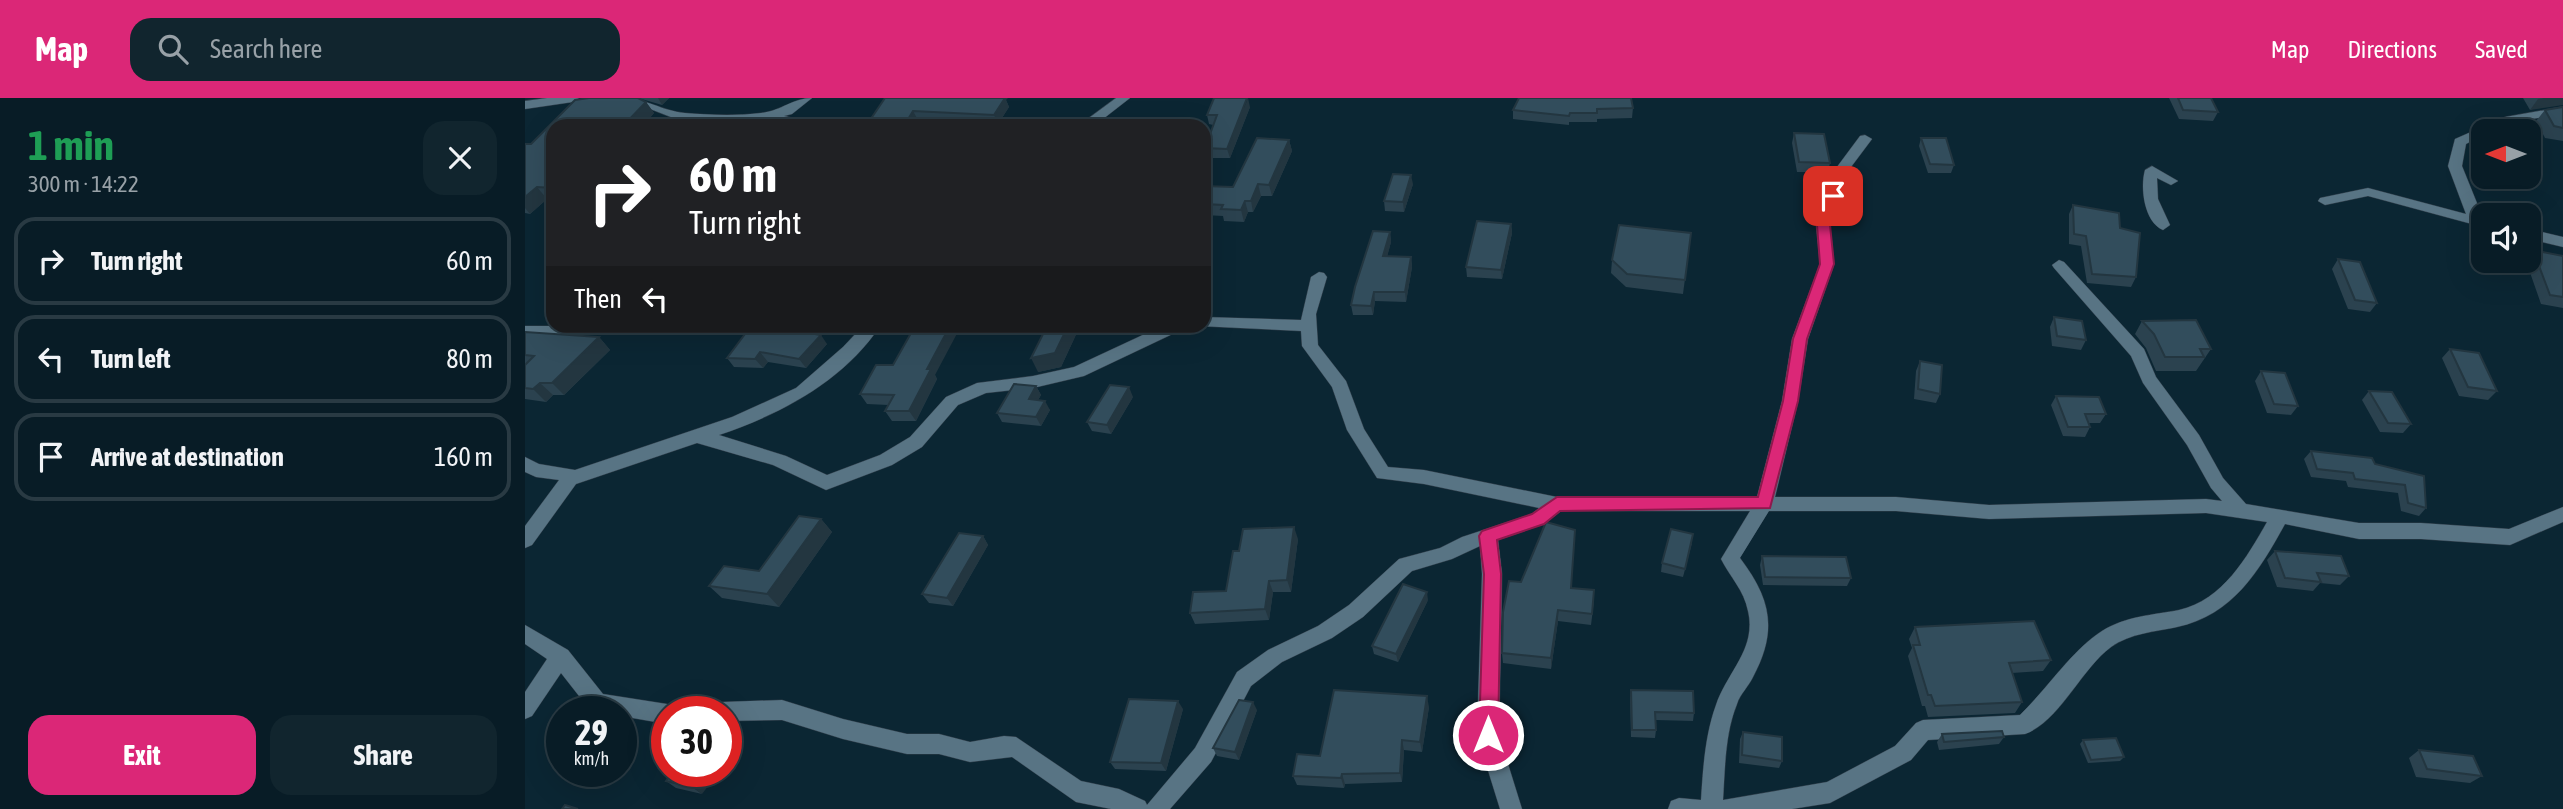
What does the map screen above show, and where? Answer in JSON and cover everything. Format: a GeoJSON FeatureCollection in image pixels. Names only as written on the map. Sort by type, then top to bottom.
{"type":"FeatureCollection","features":[{"type":"Feature","properties":{"kind":"street"},"geometry":{"type":"LineString","coordinates":[[525,105],[573,98]]}},
{"type":"Feature","properties":{"kind":"street"},"geometry":{"type":"LineString","coordinates":[[628,98],[681,117],[782,119]]}},
{"type":"Feature","properties":{"kind":"street"},"geometry":{"type":"LineString","coordinates":[[773,117],[806,98]]}},
{"type":"Feature","properties":{"kind":"street"},"geometry":{"type":"LineString","coordinates":[[1095,119],[1124,98]]}},
{"type":"Feature","properties":{"kind":"street"},"geometry":{"type":"LineString","coordinates":[[2471,203],[2455,166],[2460,142],[2499,120],[2532,113],[2563,111]]}},
{"type":"Feature","properties":{"kind":"street"},"geometry":{"type":"LineString","coordinates":[[1712,809],[1716,748],[1725,705],[1748,667],[1762,624],[1749,584],[1730,559],[1764,504],[1790,401],[1800,339],[1827,264],[1823,225],[1841,171],[1865,139]]}},
{"type":"Feature","properties":{"kind":"street"},"geometry":{"type":"LineString","coordinates":[[2163,225],[2149,199],[2148,181],[2152,170],[2171,181]]}},
{"type":"Feature","properties":{"kind":"street"},"geometry":{"type":"LineString","coordinates":[[2325,201],[2368,191],[2471,220]]}},
{"type":"Feature","properties":{"kind":"street"},"geometry":{"type":"LineString","coordinates":[[2541,236],[2563,242]]}},
{"type":"Feature","properties":{"kind":"street"},"geometry":{"type":"LineString","coordinates":[[2059,265],[2138,353],[2149,379],[2193,440],[2217,483],[2241,511]]}},
{"type":"Feature","properties":{"kind":"street"},"geometry":{"type":"LineString","coordinates":[[1319,277],[1308,314],[1310,346],[1340,386],[1356,430],[1383,473],[1424,477],[1557,504],[1896,504],[1989,512],[2194,506],[2280,516],[2359,531],[2421,531],[2510,537],[2563,514]]}},
{"type":"Feature","properties":{"kind":"street"},"geometry":{"type":"LineString","coordinates":[[1211,322],[1308,326]]}},
{"type":"Feature","properties":{"kind":"street"},"geometry":{"type":"LineString","coordinates":[[525,332],[546,331]]}},
{"type":"Feature","properties":{"kind":"street"},"geometry":{"type":"LineString","coordinates":[[525,540],[570,479],[738,422],[802,392],[849,351],[865,333]]}},
{"type":"Feature","properties":{"kind":"street"},"geometry":{"type":"LineString","coordinates":[[697,436],[771,456],[826,482],[886,460],[916,442],[952,401],[983,387],[1033,383],[1077,372],[1160,333]]}},
{"type":"Feature","properties":{"kind":"street"},"geometry":{"type":"LineString","coordinates":[[525,464],[536,470],[568,474],[570,479]]}},
{"type":"Feature","properties":{"kind":"street"},"geometry":{"type":"LineString","coordinates":[[1156,809],[1203,755],[1244,679],[1275,656],[1325,632],[1356,611],[1406,565],[1445,554],[1538,519],[1557,504]]}},
{"type":"Feature","properties":{"kind":"street"},"geometry":{"type":"LineString","coordinates":[[1727,809],[1830,792],[1903,752],[1923,730],[2025,724],[2053,697],[2083,658],[2113,635],[2151,622],[2191,615],[2214,602],[2238,583],[2251,567],[2280,516]]}},
{"type":"Feature","properties":{"kind":"street"},"geometry":{"type":"LineString","coordinates":[[1488,536],[1492,574],[1488,735],[1511,809]]}},
{"type":"Feature","properties":{"kind":"street"},"geometry":{"type":"LineString","coordinates":[[525,634],[549,646],[561,656],[597,703],[651,711]]}},
{"type":"Feature","properties":{"kind":"street"},"geometry":{"type":"LineString","coordinates":[[525,709],[561,656]]}},
{"type":"Feature","properties":{"kind":"street"},"geometry":{"type":"LineString","coordinates":[[742,711],[782,710],[843,729],[907,744],[939,744],[970,752],[1004,746],[1017,747],[1076,790],[1119,800],[1137,809]]}},
{"type":"Feature","properties":{"kind":"street"},"geometry":{"type":"LineString","coordinates":[[1679,809],[1696,809]]}},
{"type":"Feature","properties":{"kind":"building"},"geometry":{"type":"Polygon","coordinates":[[[638,98],[646,102],[630,119],[556,119],[575,100],[638,98]]]}},
{"type":"Feature","properties":{"kind":"building"},"geometry":{"type":"Polygon","coordinates":[[[885,98],[1005,98],[994,115],[913,111],[908,119],[871,119],[885,98]]]}},
{"type":"Feature","properties":{"kind":"building"},"geometry":{"type":"Polygon","coordinates":[[[1214,98],[1247,98],[1227,149],[1211,148],[1211,132],[1217,115],[1207,115],[1214,98]]]}},
{"type":"Feature","properties":{"kind":"building"},"geometry":{"type":"Polygon","coordinates":[[[1519,98],[1631,98],[1633,108],[1597,109],[1597,113],[1570,113],[1569,116],[1513,110],[1519,98]]]}},
{"type":"Feature","properties":{"kind":"building"},"geometry":{"type":"Polygon","coordinates":[[[2178,98],[2211,98],[2218,112],[2183,110],[2178,98]]]}},
{"type":"Feature","properties":{"kind":"building"},"geometry":{"type":"Polygon","coordinates":[[[2563,107],[2563,128],[2554,126],[2545,110],[2563,107]]]}},
{"type":"Feature","properties":{"kind":"building"},"geometry":{"type":"Polygon","coordinates":[[[546,129],[546,188],[537,187],[525,197],[525,144],[531,144],[546,129]]]}},
{"type":"Feature","properties":{"kind":"building"},"geometry":{"type":"Polygon","coordinates":[[[1794,133],[1824,134],[1830,163],[1799,162],[1794,133]]]}},
{"type":"Feature","properties":{"kind":"building"},"geometry":{"type":"Polygon","coordinates":[[[1257,138],[1289,140],[1269,185],[1258,184],[1251,201],[1245,201],[1241,210],[1221,209],[1223,205],[1211,204],[1211,186],[1233,187],[1257,138]]]}},
{"type":"Feature","properties":{"kind":"building"},"geometry":{"type":"Polygon","coordinates":[[[1921,138],[1946,138],[1954,165],[1930,164],[1921,138]]]}},
{"type":"Feature","properties":{"kind":"building"},"geometry":{"type":"Polygon","coordinates":[[[1393,174],[1411,175],[1403,202],[1384,201],[1393,174]]]}},
{"type":"Feature","properties":{"kind":"building"},"geometry":{"type":"Polygon","coordinates":[[[2073,205],[2119,213],[2120,228],[2140,233],[2136,277],[2092,274],[2086,236],[2074,234],[2073,205]]]}},
{"type":"Feature","properties":{"kind":"building"},"geometry":{"type":"Polygon","coordinates":[[[1477,221],[1511,224],[1501,270],[1466,267],[1477,221]]]}},
{"type":"Feature","properties":{"kind":"building"},"geometry":{"type":"Polygon","coordinates":[[[1619,225],[1691,233],[1685,280],[1627,274],[1612,260],[1619,225]]]}},
{"type":"Feature","properties":{"kind":"building"},"geometry":{"type":"Polygon","coordinates":[[[1373,231],[1390,232],[1383,256],[1411,257],[1405,292],[1374,292],[1371,306],[1351,305],[1355,287],[1373,231]]]}},
{"type":"Feature","properties":{"kind":"building"},"geometry":{"type":"Polygon","coordinates":[[[2541,252],[2563,256],[2563,297],[2550,295],[2541,271],[2541,252]]]}},
{"type":"Feature","properties":{"kind":"building"},"geometry":{"type":"Polygon","coordinates":[[[2338,259],[2360,262],[2377,303],[2355,300],[2338,259]]]}},
{"type":"Feature","properties":{"kind":"building"},"geometry":{"type":"Polygon","coordinates":[[[2054,317],[2082,321],[2086,340],[2057,336],[2054,317]]]}},
{"type":"Feature","properties":{"kind":"building"},"geometry":{"type":"Polygon","coordinates":[[[2196,320],[2211,349],[2200,349],[2204,357],[2165,357],[2154,334],[2142,321],[2196,320]]]}},
{"type":"Feature","properties":{"kind":"building"},"geometry":{"type":"Polygon","coordinates":[[[525,332],[599,337],[552,383],[540,383],[533,389],[525,388],[525,365],[534,356],[525,355],[525,332]]]}},
{"type":"Feature","properties":{"kind":"building"},"geometry":{"type":"Polygon","coordinates":[[[746,333],[821,335],[799,359],[760,352],[755,359],[727,358],[746,333]]]}},
{"type":"Feature","properties":{"kind":"building"},"geometry":{"type":"Polygon","coordinates":[[[911,333],[946,333],[909,411],[885,411],[894,395],[860,394],[876,365],[893,365],[911,333]]]}},
{"type":"Feature","properties":{"kind":"building"},"geometry":{"type":"Polygon","coordinates":[[[1044,333],[1065,333],[1055,353],[1031,358],[1044,333]]]}},
{"type":"Feature","properties":{"kind":"building"},"geometry":{"type":"Polygon","coordinates":[[[2450,349],[2479,353],[2497,391],[2468,387],[2450,349]]]}},
{"type":"Feature","properties":{"kind":"building"},"geometry":{"type":"Polygon","coordinates":[[[1920,361],[1942,365],[1940,394],[1918,389],[1920,361]]]}},
{"type":"Feature","properties":{"kind":"building"},"geometry":{"type":"Polygon","coordinates":[[[2261,371],[2285,373],[2298,406],[2274,404],[2261,371]]]}},
{"type":"Feature","properties":{"kind":"building"},"geometry":{"type":"Polygon","coordinates":[[[1014,384],[1036,386],[1029,399],[1045,401],[1036,417],[997,413],[1014,384]]]}},
{"type":"Feature","properties":{"kind":"building"},"geometry":{"type":"Polygon","coordinates":[[[1110,385],[1129,387],[1107,425],[1087,422],[1110,385]]]}},
{"type":"Feature","properties":{"kind":"building"},"geometry":{"type":"Polygon","coordinates":[[[2369,391],[2392,392],[2411,424],[2388,423],[2369,391]]]}},
{"type":"Feature","properties":{"kind":"building"},"geometry":{"type":"Polygon","coordinates":[[[2056,396],[2099,397],[2106,414],[2085,414],[2090,427],[2068,427],[2056,396]]]}},
{"type":"Feature","properties":{"kind":"building"},"geometry":{"type":"Polygon","coordinates":[[[2311,451],[2372,458],[2375,464],[2424,476],[2426,508],[2408,503],[2405,485],[2355,479],[2353,473],[2317,469],[2311,451]]]}},
{"type":"Feature","properties":{"kind":"building"},"geometry":{"type":"Polygon","coordinates":[[[799,516],[821,519],[767,594],[709,586],[724,566],[759,571],[799,516]]]}},
{"type":"Feature","properties":{"kind":"building"},"geometry":{"type":"Polygon","coordinates":[[[1546,522],[1575,530],[1571,588],[1594,590],[1592,614],[1558,610],[1551,658],[1502,653],[1503,612],[1509,581],[1521,582],[1546,522]]]}},
{"type":"Feature","properties":{"kind":"building"},"geometry":{"type":"Polygon","coordinates":[[[1294,527],[1287,580],[1269,581],[1265,609],[1190,613],[1193,592],[1226,591],[1233,551],[1239,551],[1243,529],[1294,527]]]}},
{"type":"Feature","properties":{"kind":"building"},"geometry":{"type":"Polygon","coordinates":[[[1671,529],[1693,534],[1685,569],[1662,563],[1671,529]]]}},
{"type":"Feature","properties":{"kind":"building"},"geometry":{"type":"Polygon","coordinates":[[[959,533],[983,536],[947,598],[922,594],[959,533]]]}},
{"type":"Feature","properties":{"kind":"building"},"geometry":{"type":"Polygon","coordinates":[[[2275,551],[2341,556],[2349,576],[2317,573],[2321,582],[2285,578],[2275,551]]]}},
{"type":"Feature","properties":{"kind":"building"},"geometry":{"type":"Polygon","coordinates":[[[1762,556],[1846,557],[1851,578],[1765,577],[1762,556]]]}},
{"type":"Feature","properties":{"kind":"building"},"geometry":{"type":"Polygon","coordinates":[[[1403,584],[1427,592],[1396,654],[1372,646],[1403,584]]]}},
{"type":"Feature","properties":{"kind":"building"},"geometry":{"type":"Polygon","coordinates":[[[2034,621],[2051,660],[2009,663],[2022,702],[1935,706],[1931,695],[1928,695],[1913,645],[1920,645],[1915,627],[2034,621]]]}},
{"type":"Feature","properties":{"kind":"building"},"geometry":{"type":"Polygon","coordinates":[[[1334,690],[1427,696],[1420,742],[1402,740],[1400,773],[1342,774],[1341,778],[1293,776],[1297,754],[1320,756],[1334,690]]]}},
{"type":"Feature","properties":{"kind":"building"},"geometry":{"type":"Polygon","coordinates":[[[1631,690],[1693,691],[1694,713],[1655,712],[1656,730],[1632,730],[1631,690]]]}},
{"type":"Feature","properties":{"kind":"building"},"geometry":{"type":"Polygon","coordinates":[[[1129,699],[1178,701],[1161,763],[1110,762],[1129,699]]]}},
{"type":"Feature","properties":{"kind":"building"},"geometry":{"type":"Polygon","coordinates":[[[1239,700],[1253,702],[1235,752],[1213,748],[1239,700]]]}},
{"type":"Feature","properties":{"kind":"building"},"geometry":{"type":"Polygon","coordinates":[[[2002,731],[2004,737],[1944,742],[1942,734],[2002,731]]]}},
{"type":"Feature","properties":{"kind":"building"},"geometry":{"type":"Polygon","coordinates":[[[1743,732],[1782,737],[1782,761],[1742,755],[1743,732]]]}},
{"type":"Feature","properties":{"kind":"building"},"geometry":{"type":"Polygon","coordinates":[[[2116,738],[2124,757],[2091,760],[2083,740],[2116,738]]]}},
{"type":"Feature","properties":{"kind":"building"},"geometry":{"type":"Polygon","coordinates":[[[2419,750],[2473,756],[2482,776],[2427,769],[2419,750]]]}},
{"type":"Feature","properties":{"kind":"building"},"geometry":{"type":"Polygon","coordinates":[[[565,805],[578,809],[562,809],[565,805]]]}},
{"type":"Feature","properties":{"kind":"route"},"geometry":{"type":"LineString","coordinates":[[1488,735],[1492,574],[1488,536],[1538,519],[1557,504],[1764,504],[1790,401],[1800,339],[1827,264],[1823,225],[1833,196]]}}]}
